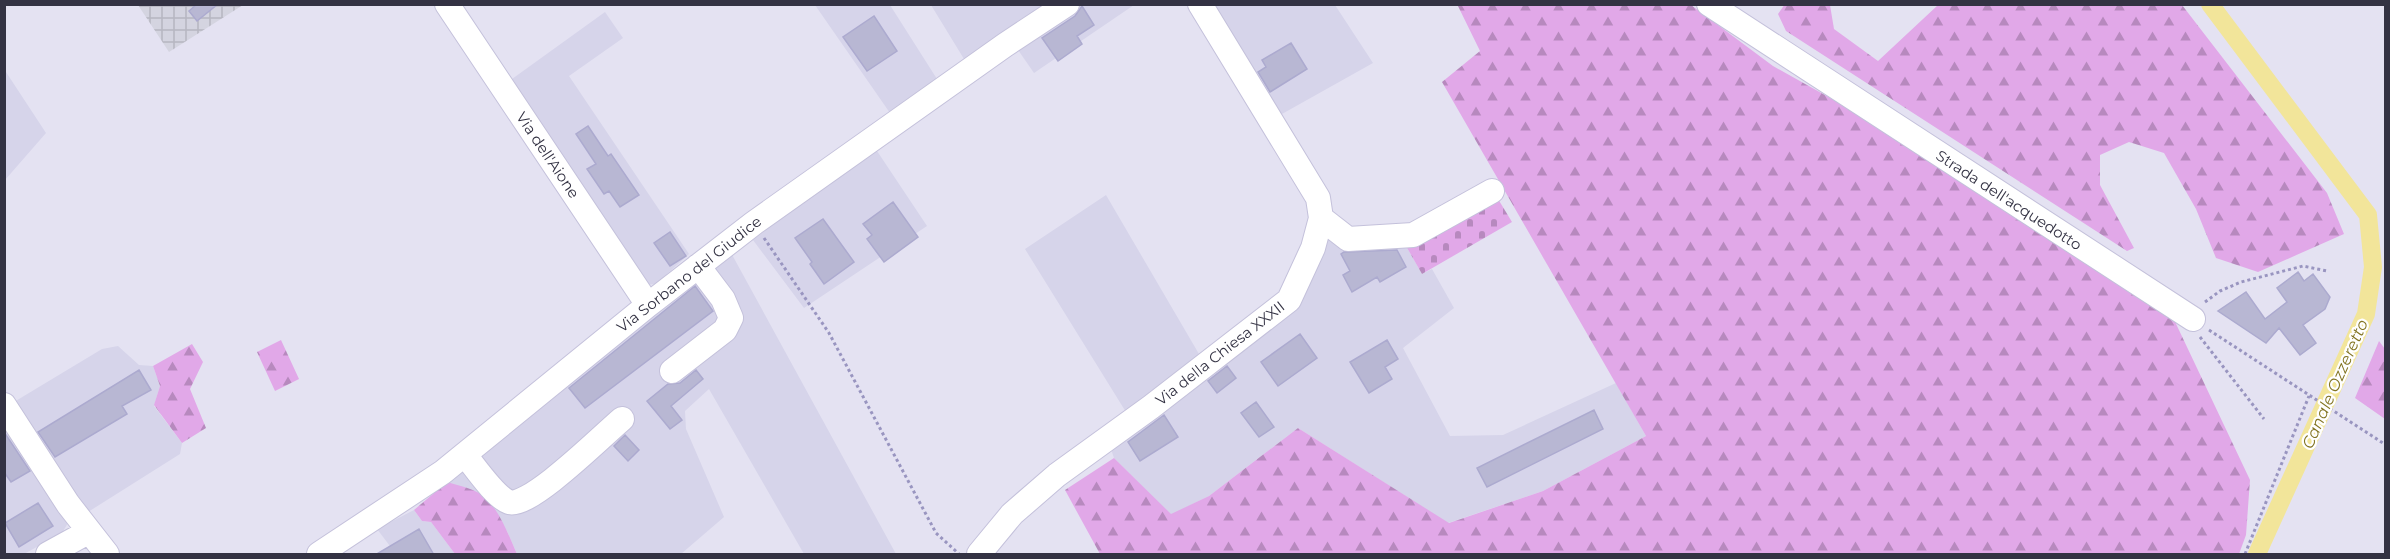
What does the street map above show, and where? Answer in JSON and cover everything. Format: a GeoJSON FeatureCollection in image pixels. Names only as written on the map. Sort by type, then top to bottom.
{"type":"FeatureCollection","features":[{"type":"Feature","properties":{"kind":"street","name":"Via dell'Aione"},"geometry":{"type":"LineString","coordinates":[[447,4],[648,305]]}},
{"type":"Feature","properties":{"kind":"street","name":"Via Sorbano del Giudice"},"geometry":{"type":"LineString","coordinates":[[319,555],[443,472],[648,305],[754,223],[1005,45],[1067,4]]}},
{"type":"Feature","properties":{"kind":"street"},"geometry":{"type":"LineString","coordinates":[[1200,4],[1318,198],[1322,218],[1348,239],[1413,235],[1492,191]]}},
{"type":"Feature","properties":{"kind":"street","name":"Strada dell'acquedotto"},"geometry":{"type":"LineString","coordinates":[[1709,4],[2193,319]]}},
{"type":"Feature","properties":{"kind":"street","name":"Via della Chiesa XXXII"},"geometry":{"type":"LineString","coordinates":[[979,555],[1012,514],[1057,475],[1289,300],[1313,248],[1322,218]]}},
{"type":"Feature","properties":{"kind":"street"},"geometry":{"type":"LineString","coordinates":[[672,371],[725,330],[731,318],[723,299],[698,266]]}},
{"type":"Feature","properties":{"kind":"street"},"geometry":{"type":"LineString","coordinates":[[4,405],[44,468],[88,532],[107,555]]}},
{"type":"Feature","properties":{"kind":"street"},"geometry":{"type":"LineString","coordinates":[[465,455],[499,495],[510,502],[520,502],[541,490],[622,419]]}},
{"type":"Feature","properties":{"kind":"street"},"geometry":{"type":"LineString","coordinates":[[48,555],[88,532]]}},
{"type":"Feature","properties":{"kind":"path"},"geometry":{"type":"LineString","coordinates":[[754,223],[830,333],[936,533],[959,555]]}},
{"type":"Feature","properties":{"kind":"path"},"geometry":{"type":"LineString","coordinates":[[2264,419],[2191,323],[2205,302],[2220,291],[2241,282],[2303,266],[2327,271]]}},
{"type":"Feature","properties":{"kind":"path"},"geometry":{"type":"LineString","coordinates":[[2193,319],[2385,445]]}},
{"type":"Feature","properties":{"kind":"path"},"geometry":{"type":"LineString","coordinates":[[2245,555],[2309,396]]}},
{"type":"Feature","properties":{"kind":"shaded area"},"geometry":{"type":"Polygon","coordinates":[[[138,5],[243,5],[169,52],[138,5]]]}},
{"type":"Feature","properties":{"kind":"shaded area"},"geometry":{"type":"Polygon","coordinates":[[[815,5],[890,5],[937,79],[890,113],[815,5]]]}},
{"type":"Feature","properties":{"kind":"shaded area"},"geometry":{"type":"Polygon","coordinates":[[[931,5],[1047,5],[964,59],[931,5]]]}},
{"type":"Feature","properties":{"kind":"shaded area"},"geometry":{"type":"Polygon","coordinates":[[[1080,5],[1134,5],[1034,73],[1016,47],[1080,5]]]}},
{"type":"Feature","properties":{"kind":"shaded area"},"geometry":{"type":"Polygon","coordinates":[[[1197,5],[1335,5],[1373,63],[1273,119],[1197,5]]]}},
{"type":"Feature","properties":{"kind":"shaded area"},"geometry":{"type":"Polygon","coordinates":[[[605,12],[623,38],[569,76],[689,254],[656,284],[644,285],[512,79],[605,12]]]}},
{"type":"Feature","properties":{"kind":"shaded area"},"geometry":{"type":"Polygon","coordinates":[[[6,72],[46,133],[5,180],[4,73],[6,72]]]}},
{"type":"Feature","properties":{"kind":"shaded area"},"geometry":{"type":"Polygon","coordinates":[[[875,148],[927,226],[804,308],[753,240],[875,148]]]}},
{"type":"Feature","properties":{"kind":"shaded area"},"geometry":{"type":"Polygon","coordinates":[[[1106,195],[1206,366],[1282,303],[1327,226],[1406,246],[1422,274],[1432,269],[1454,308],[1403,348],[1450,436],[1503,435],[1616,383],[1646,436],[1543,491],[1448,523],[1298,428],[1209,496],[1171,515],[1114,458],[1109,443],[1134,425],[1025,249],[1106,195]]]}},
{"type":"Feature","properties":{"kind":"shaded area"},"geometry":{"type":"Polygon","coordinates":[[[730,251],[896,554],[804,554],[709,389],[685,411],[686,429],[724,517],[681,554],[517,554],[507,531],[447,482],[730,251]]]}},
{"type":"Feature","properties":{"kind":"shaded area"},"geometry":{"type":"Polygon","coordinates":[[[118,346],[139,365],[153,366],[160,386],[154,406],[182,443],[180,454],[88,512],[14,402],[102,349],[118,346]]]}},
{"type":"Feature","properties":{"kind":"shaded area"},"geometry":{"type":"Polygon","coordinates":[[[4,417],[68,523],[62,533],[24,554],[5,554],[4,417]]]}},
{"type":"Feature","properties":{"kind":"shaded area"},"geometry":{"type":"Polygon","coordinates":[[[414,510],[422,521],[431,522],[455,554],[396,554],[377,529],[414,510]]]}},
{"type":"Feature","properties":{"kind":"green space"},"geometry":{"type":"Polygon","coordinates":[[[1457,4],[1691,5],[1773,66],[1907,141],[2169,309],[2250,480],[2246,535],[2239,554],[1100,554],[1065,490],[1114,458],[1171,514],[1209,496],[1298,428],[1449,523],[1543,491],[1646,436],[1442,82],[1480,51],[1457,4]]]}},
{"type":"Feature","properties":{"kind":"green space"},"geometry":{"type":"Polygon","coordinates":[[[1785,4],[1830,5],[1834,29],[1878,61],[1938,5],[2182,5],[2327,193],[2344,234],[2258,272],[2216,258],[2196,209],[2164,153],[2129,142],[2100,155],[2100,185],[2134,248],[2127,251],[1786,31],[1778,14],[1785,4]]]}},
{"type":"Feature","properties":{"kind":"green space"},"geometry":{"type":"Polygon","coordinates":[[[1495,194],[1512,222],[1422,274],[1406,246],[1495,194]]]}},
{"type":"Feature","properties":{"kind":"green space"},"geometry":{"type":"Polygon","coordinates":[[[281,340],[299,379],[275,391],[257,352],[281,340]]]}},
{"type":"Feature","properties":{"kind":"green space"},"geometry":{"type":"Polygon","coordinates":[[[2379,341],[2385,349],[2385,419],[2355,398],[2379,341]]]}},
{"type":"Feature","properties":{"kind":"green space"},"geometry":{"type":"Polygon","coordinates":[[[192,344],[203,362],[190,389],[206,428],[182,443],[154,405],[160,386],[153,366],[192,344]]]}},
{"type":"Feature","properties":{"kind":"green space"},"geometry":{"type":"Polygon","coordinates":[[[447,482],[473,490],[487,499],[501,518],[517,554],[455,554],[431,522],[422,521],[414,510],[447,482]]]}},
{"type":"Feature","properties":{"kind":"building"},"geometry":{"type":"Polygon","coordinates":[[[197,4],[218,4],[197,21],[189,11],[197,4]]]}},
{"type":"Feature","properties":{"kind":"building"},"geometry":{"type":"Polygon","coordinates":[[[1082,6],[1094,25],[1077,36],[1082,44],[1058,61],[1042,38],[1075,16],[1082,6]]]}},
{"type":"Feature","properties":{"kind":"building"},"geometry":{"type":"Polygon","coordinates":[[[874,16],[897,51],[867,71],[843,37],[874,16]]]}},
{"type":"Feature","properties":{"kind":"building"},"geometry":{"type":"Polygon","coordinates":[[[1291,43],[1307,69],[1270,92],[1258,72],[1266,67],[1262,60],[1291,43]]]}},
{"type":"Feature","properties":{"kind":"building"},"geometry":{"type":"Polygon","coordinates":[[[588,126],[608,156],[611,154],[639,195],[620,207],[609,191],[604,194],[587,169],[596,164],[576,134],[588,126]]]}},
{"type":"Feature","properties":{"kind":"building"},"geometry":{"type":"Polygon","coordinates":[[[893,202],[918,237],[884,262],[867,239],[872,235],[863,224],[893,202]]]}},
{"type":"Feature","properties":{"kind":"building"},"geometry":{"type":"Polygon","coordinates":[[[823,219],[854,262],[824,284],[795,238],[823,219]]]}},
{"type":"Feature","properties":{"kind":"building"},"geometry":{"type":"Polygon","coordinates":[[[670,232],[686,256],[670,266],[654,243],[670,232]]]}},
{"type":"Feature","properties":{"kind":"building"},"geometry":{"type":"Polygon","coordinates":[[[1397,250],[1406,267],[1380,282],[1377,277],[1352,292],[1343,275],[1350,271],[1341,254],[1397,250]]]}},
{"type":"Feature","properties":{"kind":"building"},"geometry":{"type":"Polygon","coordinates":[[[2298,272],[2304,281],[2313,274],[2330,297],[2325,309],[2303,325],[2316,343],[2300,355],[2279,328],[2266,343],[2218,311],[2246,292],[2265,319],[2287,302],[2277,288],[2298,272]]]}},
{"type":"Feature","properties":{"kind":"building"},"geometry":{"type":"Polygon","coordinates":[[[695,286],[713,311],[585,408],[569,388],[695,286]]]}},
{"type":"Feature","properties":{"kind":"building"},"geometry":{"type":"Polygon","coordinates":[[[1300,334],[1317,358],[1278,386],[1261,362],[1300,334]]]}},
{"type":"Feature","properties":{"kind":"building"},"geometry":{"type":"Polygon","coordinates":[[[1387,340],[1398,359],[1385,367],[1392,379],[1369,393],[1350,362],[1387,340]]]}},
{"type":"Feature","properties":{"kind":"building"},"geometry":{"type":"Polygon","coordinates":[[[1227,366],[1236,378],[1217,393],[1208,381],[1227,366]]]}},
{"type":"Feature","properties":{"kind":"building"},"geometry":{"type":"Polygon","coordinates":[[[139,370],[151,390],[122,406],[127,414],[55,457],[38,432],[139,370]]]}},
{"type":"Feature","properties":{"kind":"building"},"geometry":{"type":"Polygon","coordinates":[[[696,370],[703,379],[671,406],[682,420],[670,429],[647,401],[668,384],[680,383],[696,370]]]}},
{"type":"Feature","properties":{"kind":"building"},"geometry":{"type":"Polygon","coordinates":[[[1256,402],[1274,427],[1259,437],[1241,413],[1256,402]]]}},
{"type":"Feature","properties":{"kind":"building"},"geometry":{"type":"Polygon","coordinates":[[[1594,410],[1603,429],[1487,487],[1477,468],[1594,410]]]}},
{"type":"Feature","properties":{"kind":"building"},"geometry":{"type":"Polygon","coordinates":[[[1164,415],[1178,437],[1140,461],[1128,442],[1164,415]]]}},
{"type":"Feature","properties":{"kind":"building"},"geometry":{"type":"Polygon","coordinates":[[[4,432],[30,471],[11,482],[4,472],[4,432]]]}},
{"type":"Feature","properties":{"kind":"building"},"geometry":{"type":"Polygon","coordinates":[[[625,435],[639,450],[628,461],[614,446],[625,435]]]}},
{"type":"Feature","properties":{"kind":"building"},"geometry":{"type":"Polygon","coordinates":[[[38,503],[53,526],[19,547],[5,523],[38,503]]]}},
{"type":"Feature","properties":{"kind":"building"},"geometry":{"type":"Polygon","coordinates":[[[419,529],[434,555],[375,555],[419,529]]]}},
{"type":"Feature","properties":{"kind":"waterway","name":"Canale Ozzeretto"},"geometry":{"type":"LineString","coordinates":[[2210,4],[2368,215],[2373,267],[2366,314],[2257,554]]}}]}
